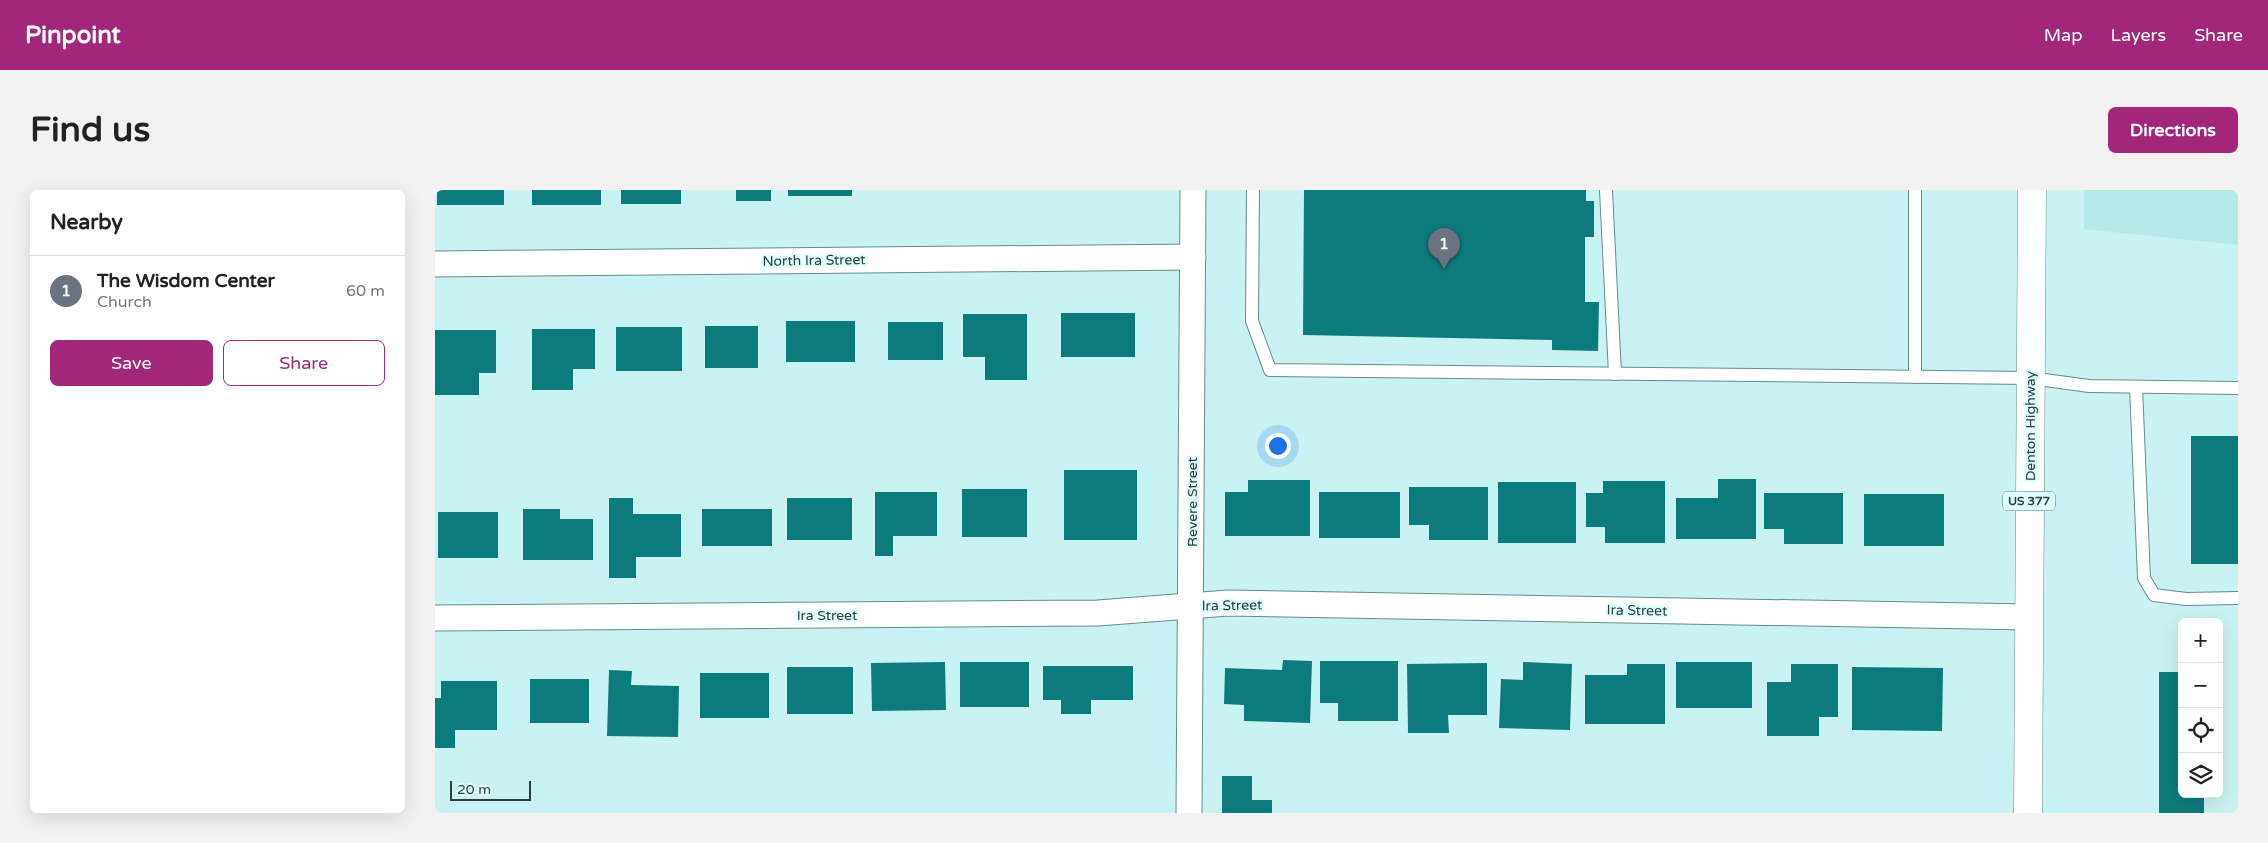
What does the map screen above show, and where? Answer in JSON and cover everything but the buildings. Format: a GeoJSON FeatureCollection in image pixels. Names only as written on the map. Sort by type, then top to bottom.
{"type":"FeatureCollection","features":[{"type":"Feature","properties":{"kind":"main road","name":"Denton Highway"},"geometry":{"type":"LineString","coordinates":[[2028,813],[2031,190]]}},
{"type":"Feature","properties":{"kind":"street","name":"Revere Street"},"geometry":{"type":"LineString","coordinates":[[1189,813],[1193,190]]}},
{"type":"Feature","properties":{"kind":"street","name":"North Ira Street"},"geometry":{"type":"LineString","coordinates":[[435,264],[1193,257]]}},
{"type":"Feature","properties":{"kind":"street","name":"Ira Street"},"geometry":{"type":"LineString","coordinates":[[435,618],[1098,613],[1248,603],[2029,617]]}},
{"type":"Feature","properties":{"kind":"lane"},"geometry":{"type":"LineString","coordinates":[[1253,190],[1252,320],[1271,370],[2030,378],[2089,386],[2238,388]]}},
{"type":"Feature","properties":{"kind":"lane"},"geometry":{"type":"LineString","coordinates":[[1606,190],[1615,374]]}},
{"type":"Feature","properties":{"kind":"lane"},"geometry":{"type":"LineString","coordinates":[[1915,190],[1915,377]]}},
{"type":"Feature","properties":{"kind":"lane"},"geometry":{"type":"LineString","coordinates":[[2136,387],[2144,578],[2154,596],[2186,600],[2238,598]]}},
{"type":"Feature","properties":{"kind":"shaded area"},"geometry":{"type":"Polygon","coordinates":[[[2084,190],[2238,190],[2238,245],[2084,229],[2084,190]]]}},
{"type":"Feature","properties":{"kind":"place","name":"The Wisdom Center"},"geometry":{"type":"Point","coordinates":[1444,269]}}]}
